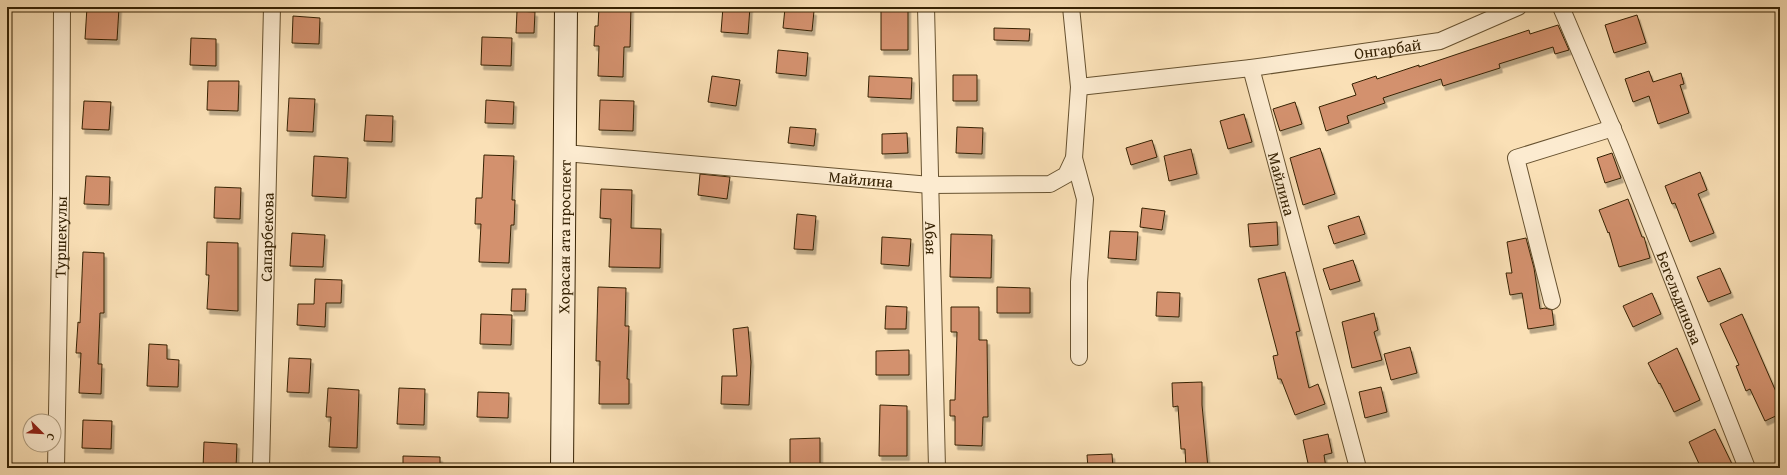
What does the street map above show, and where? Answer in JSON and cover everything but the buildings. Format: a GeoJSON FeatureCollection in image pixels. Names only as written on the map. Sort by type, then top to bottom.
{"type":"FeatureCollection","features":[{"type":"Feature","properties":{"kind":"main road","name":"Хорасан ата проспект"},"geometry":{"type":"LineString","coordinates":[[562,468],[566,7]]}},
{"type":"Feature","properties":{"kind":"street","name":"Туршекулы"},"geometry":{"type":"LineString","coordinates":[[56,468],[61,201],[62,7]]}},
{"type":"Feature","properties":{"kind":"street","name":"Сапарбекова"},"geometry":{"type":"LineString","coordinates":[[261,468],[272,7]]}},
{"type":"Feature","properties":{"kind":"street","name":"Абая"},"geometry":{"type":"LineString","coordinates":[[926,7],[937,468]]}},
{"type":"Feature","properties":{"kind":"street","name":"Майлина"},"geometry":{"type":"LineString","coordinates":[[565,153],[930,185],[1050,184],[1066,175],[1074,158],[1079,87],[1071,7]]}},
{"type":"Feature","properties":{"kind":"street","name":"Онгарбай"},"geometry":{"type":"LineString","coordinates":[[1251,68],[1440,41],[1518,7]]}},
{"type":"Feature","properties":{"kind":"street","name":"Бегельдинова"},"geometry":{"type":"LineString","coordinates":[[1561,7],[1613,128],[1747,468]]}},
{"type":"Feature","properties":{"kind":"street","name":"Майлина"},"geometry":{"type":"LineString","coordinates":[[1251,68],[1358,468]]}},
{"type":"Feature","properties":{"kind":"street"},"geometry":{"type":"LineString","coordinates":[[1079,87],[1251,68]]}},
{"type":"Feature","properties":{"kind":"street"},"geometry":{"type":"LineString","coordinates":[[1552,301],[1516,158],[1613,128]]}},
{"type":"Feature","properties":{"kind":"street"},"geometry":{"type":"LineString","coordinates":[[1074,158],[1085,198],[1079,282],[1079,358]]}}]}
